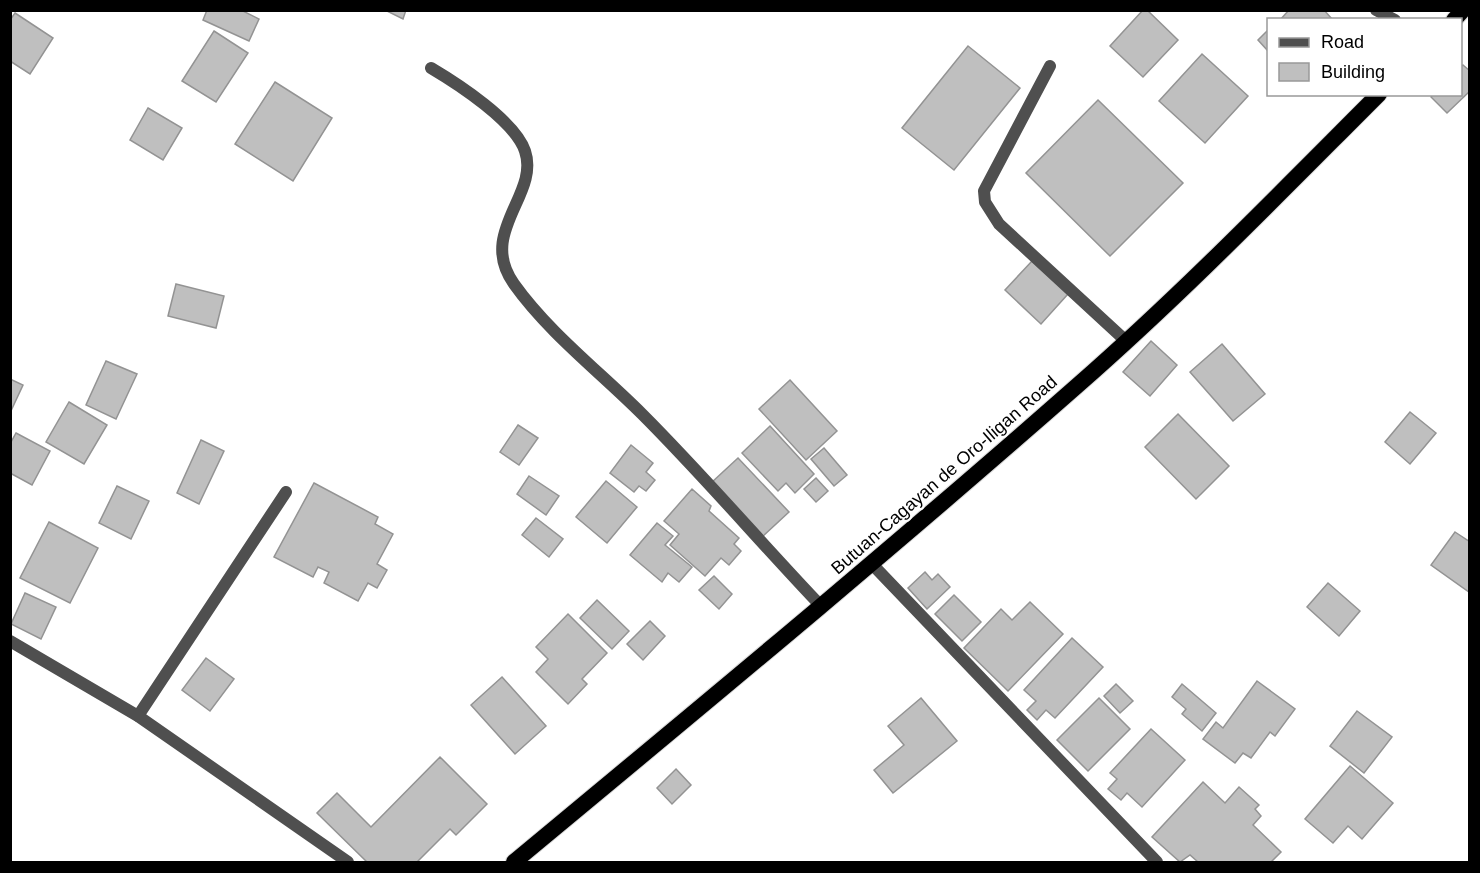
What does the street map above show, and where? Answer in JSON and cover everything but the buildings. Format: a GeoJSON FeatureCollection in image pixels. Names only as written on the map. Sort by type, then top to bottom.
{"type":"FeatureCollection","features":[{"type":"Feature","properties":{"kind":"highway","name":"Butuan-Cagayan de Oro-Iligan Road"},"geometry":{"type":"LineString","coordinates":[[514,862],[821,606],[1126,341],[1211,262],[1377,96]]}},
{"type":"Feature","properties":{"kind":"street"},"geometry":{"type":"LineString","coordinates":[[1376,10],[1391,18]]}},
{"type":"Feature","properties":{"kind":"street"},"geometry":{"type":"LineString","coordinates":[[1050,66],[984,191],[985,202],[999,224],[1126,341]]}},
{"type":"Feature","properties":{"kind":"street"},"geometry":{"type":"LineString","coordinates":[[431,68],[473,94],[513,133],[525,150],[528,165],[516,204],[501,238],[504,265],[514,284],[550,325],[643,415],[821,606]]}},
{"type":"Feature","properties":{"kind":"street"},"geometry":{"type":"LineString","coordinates":[[138,716],[286,492]]}},
{"type":"Feature","properties":{"kind":"street"},"geometry":{"type":"LineString","coordinates":[[871,563],[1157,862]]}},
{"type":"Feature","properties":{"kind":"street"},"geometry":{"type":"LineString","coordinates":[[10,641],[138,716],[348,862]]}}]}
